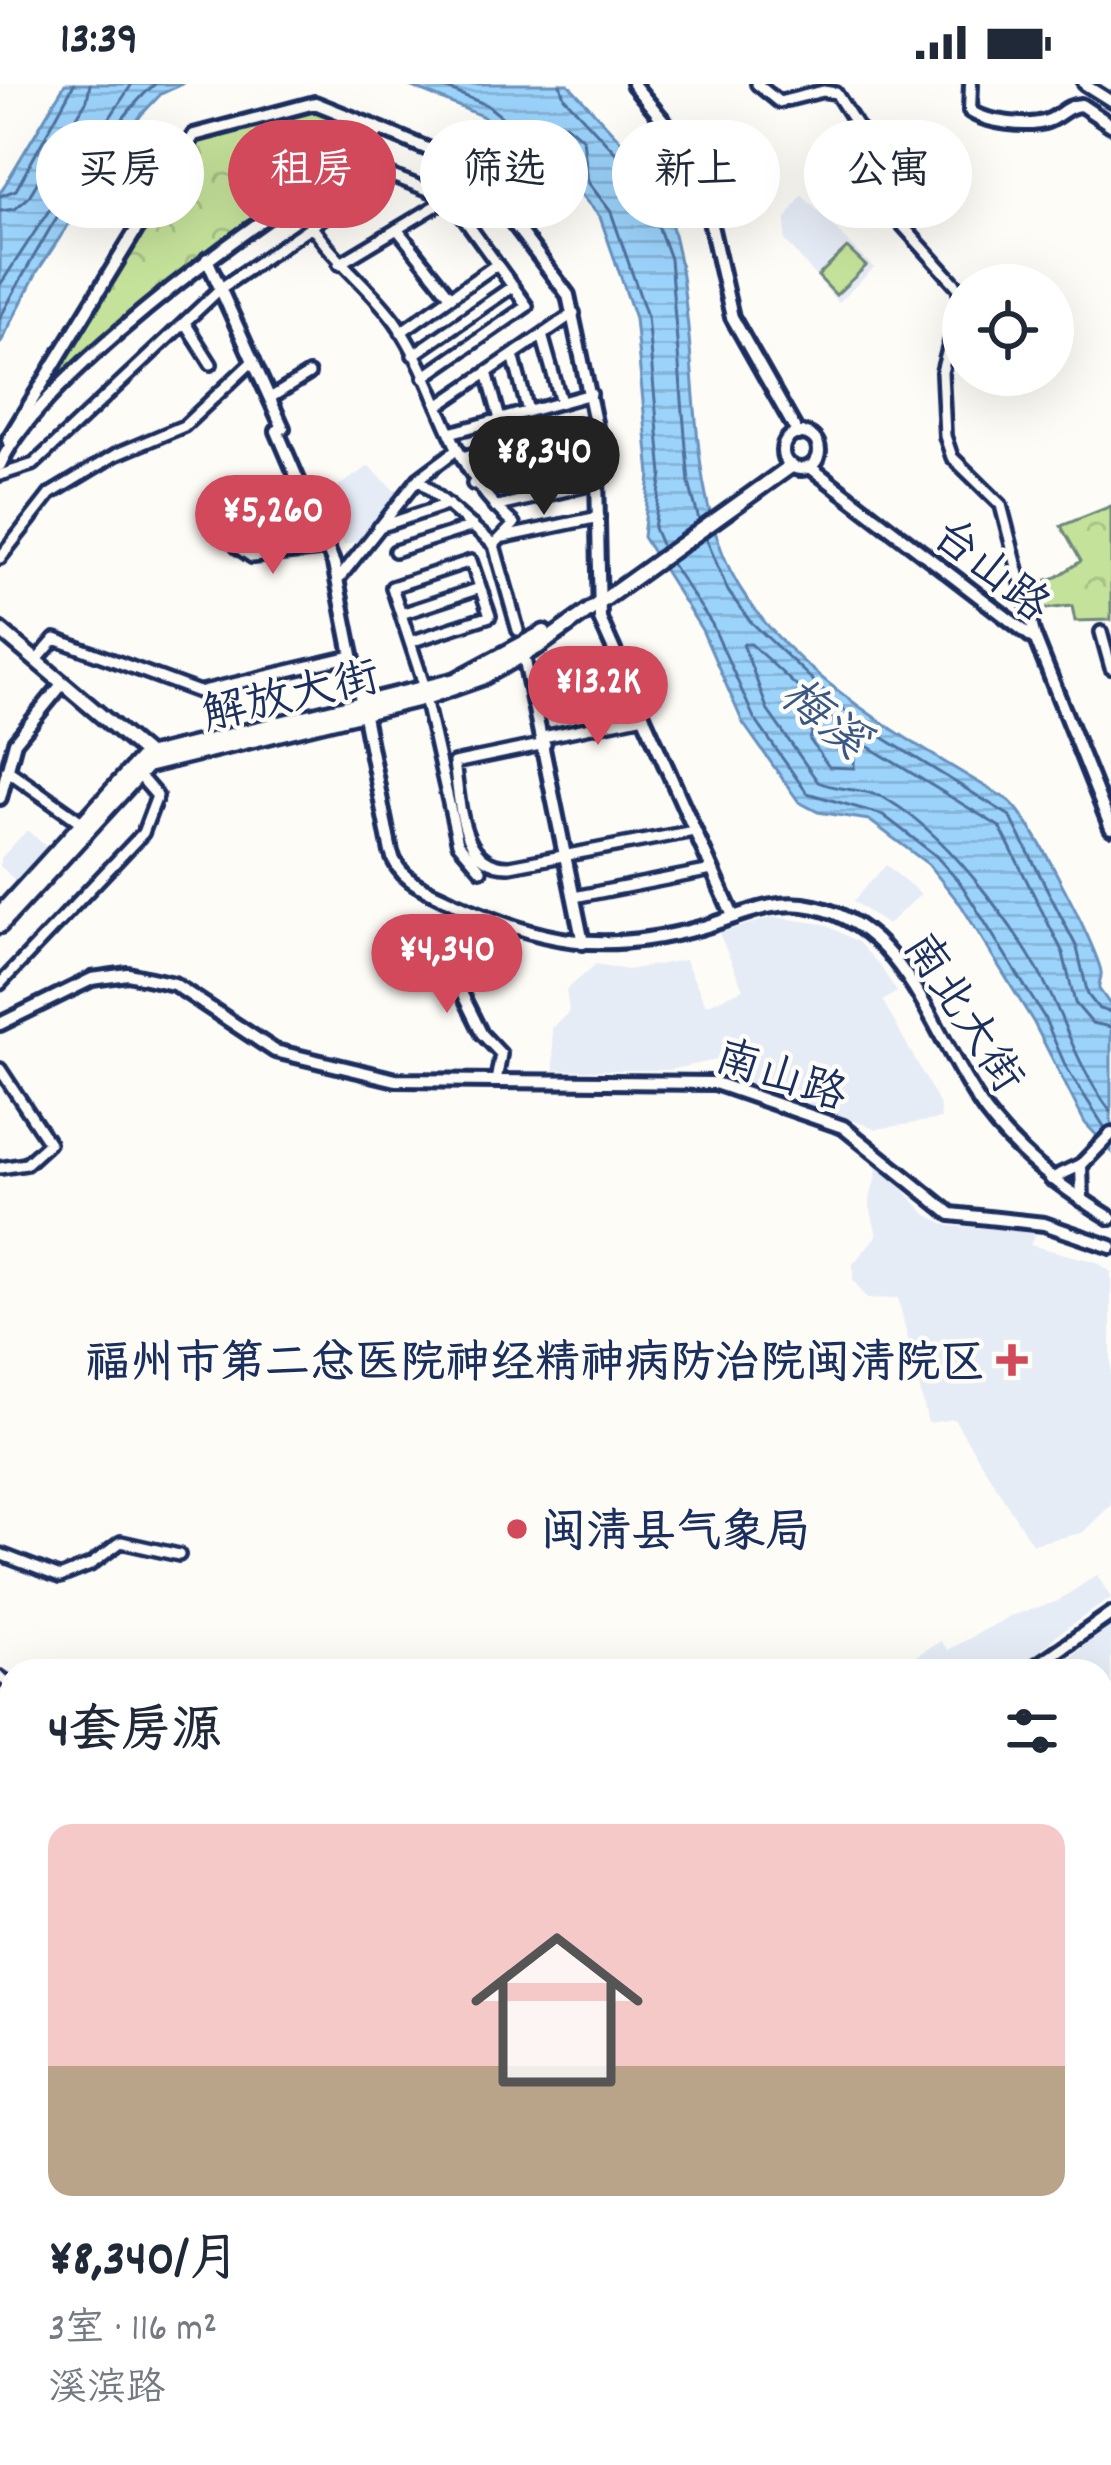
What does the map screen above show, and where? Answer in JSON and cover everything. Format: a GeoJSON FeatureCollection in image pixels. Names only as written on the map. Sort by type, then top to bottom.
{"type":"FeatureCollection","features":[{"type":"Feature","properties":{"kind":"main road","name":"解放大街"},"geometry":{"type":"LineString","coordinates":[[0,926],[150,759],[425,693],[524,656],[788,464]]}},
{"type":"Feature","properties":{"kind":"main road","name":"解放大街"},"geometry":{"type":"LineString","coordinates":[[425,693],[512,653],[597,600]]}},
{"type":"Feature","properties":{"kind":"main road"},"geometry":{"type":"LineString","coordinates":[[0,630],[150,759]]}},
{"type":"Feature","properties":{"kind":"main road","name":"解放大街"},"geometry":{"type":"LineString","coordinates":[[0,913],[80,822],[150,759],[275,725],[362,709]]}},
{"type":"Feature","properties":{"kind":"street"},"geometry":{"type":"LineString","coordinates":[[633,84],[696,160],[732,317],[798,434],[817,444],[810,467],[788,464],[784,445],[798,434]]}},
{"type":"Feature","properties":{"kind":"street"},"geometry":{"type":"LineString","coordinates":[[758,84],[779,102],[823,91],[836,93],[866,140],[886,207],[956,281],[961,300],[942,372],[945,436],[952,457],[1001,505],[1036,640]]}},
{"type":"Feature","properties":{"kind":"street"},"geometry":{"type":"LineString","coordinates":[[971,84],[970,110],[979,116],[1039,123],[1066,107],[1082,105],[1111,124]]}},
{"type":"Feature","properties":{"kind":"street"},"geometry":{"type":"LineString","coordinates":[[1084,84],[1111,101]]}},
{"type":"Feature","properties":{"kind":"street"},"geometry":{"type":"LineString","coordinates":[[251,120],[315,103],[358,120]]}},
{"type":"Feature","properties":{"kind":"street"},"geometry":{"type":"LineString","coordinates":[[1,467],[14,421],[194,135],[228,126]]}},
{"type":"Feature","properties":{"kind":"street"},"geometry":{"type":"LineString","coordinates":[[396,136],[471,167],[549,264],[574,313],[591,394],[599,517],[597,600],[733,916]]}},
{"type":"Feature","properties":{"kind":"street"},"geometry":{"type":"LineString","coordinates":[[339,264],[420,215]]}},
{"type":"Feature","properties":{"kind":"street"},"geometry":{"type":"LineString","coordinates":[[1,467],[39,409],[207,259],[252,228]]}},
{"type":"Feature","properties":{"kind":"street"},"geometry":{"type":"LineString","coordinates":[[1,467],[34,464],[221,288],[307,228]]}},
{"type":"Feature","properties":{"kind":"street"},"geometry":{"type":"LineString","coordinates":[[313,228],[401,332],[473,484],[514,524],[498,542]]}},
{"type":"Feature","properties":{"kind":"street"},"geometry":{"type":"LineString","coordinates":[[424,377],[526,306],[471,228]]}},
{"type":"Feature","properties":{"kind":"street"},"geometry":{"type":"LineString","coordinates":[[397,229],[451,297]]}},
{"type":"Feature","properties":{"kind":"street","name":"南北大街"},"geometry":{"type":"LineString","coordinates":[[207,259],[283,428],[277,431],[328,549],[393,861],[403,875],[521,932],[583,943],[664,936],[768,905],[802,904],[844,916],[868,931],[901,968],[987,1114],[1051,1179],[1111,1218]]}},
{"type":"Feature","properties":{"kind":"street"},"geometry":{"type":"LineString","coordinates":[[401,332],[497,264]]}},
{"type":"Feature","properties":{"kind":"street"},"geometry":{"type":"LineString","coordinates":[[413,356],[512,286]]}},
{"type":"Feature","properties":{"kind":"street"},"geometry":{"type":"LineString","coordinates":[[438,406],[574,313]]}},
{"type":"Feature","properties":{"kind":"street"},"geometry":{"type":"LineString","coordinates":[[184,322],[211,364]]}},
{"type":"Feature","properties":{"kind":"street"},"geometry":{"type":"LineString","coordinates":[[542,335],[561,402]]}},
{"type":"Feature","properties":{"kind":"street"},"geometry":{"type":"LineString","coordinates":[[513,355],[528,411]]}},
{"type":"Feature","properties":{"kind":"street"},"geometry":{"type":"LineString","coordinates":[[0,558],[50,494],[116,454],[184,426],[254,359]]}},
{"type":"Feature","properties":{"kind":"street"},"geometry":{"type":"LineString","coordinates":[[487,372],[500,418]]}},
{"type":"Feature","properties":{"kind":"street"},"geometry":{"type":"LineString","coordinates":[[270,398],[309,374]]}},
{"type":"Feature","properties":{"kind":"street"},"geometry":{"type":"LineString","coordinates":[[450,433],[591,394]]}},
{"type":"Feature","properties":{"kind":"street"},"geometry":{"type":"LineString","coordinates":[[337,580],[418,479],[460,453],[580,424]]}},
{"type":"Feature","properties":{"kind":"street"},"geometry":{"type":"LineString","coordinates":[[473,484],[583,454]]}},
{"type":"Feature","properties":{"kind":"street","name":"台山路"},"geometry":{"type":"LineString","coordinates":[[810,467],[1036,640],[1111,828]]}},
{"type":"Feature","properties":{"kind":"street"},"geometry":{"type":"LineString","coordinates":[[418,479],[498,542],[518,630]]}},
{"type":"Feature","properties":{"kind":"street"},"geometry":{"type":"LineString","coordinates":[[494,507],[584,485]]}},
{"type":"Feature","properties":{"kind":"street"},"geometry":{"type":"LineString","coordinates":[[380,526],[448,504]]}},
{"type":"Feature","properties":{"kind":"street"},"geometry":{"type":"LineString","coordinates":[[498,542],[599,517]]}},
{"type":"Feature","properties":{"kind":"street"},"geometry":{"type":"LineString","coordinates":[[395,551],[473,526]]}},
{"type":"Feature","properties":{"kind":"street"},"geometry":{"type":"LineString","coordinates":[[238,548],[253,556],[328,549]]}},
{"type":"Feature","properties":{"kind":"street"},"geometry":{"type":"LineString","coordinates":[[410,641],[490,616],[471,561],[392,587],[425,693],[456,837],[468,861],[481,870]]}},
{"type":"Feature","properties":{"kind":"street"},"geometry":{"type":"LineString","coordinates":[[401,614],[480,588]]}},
{"type":"Feature","properties":{"kind":"street"},"geometry":{"type":"LineString","coordinates":[[1101,632],[1111,668]]}},
{"type":"Feature","properties":{"kind":"street"},"geometry":{"type":"LineString","coordinates":[[36,661],[55,639],[199,692],[352,656]]}},
{"type":"Feature","properties":{"kind":"street"},"geometry":{"type":"LineString","coordinates":[[524,656],[583,943]]}},
{"type":"Feature","properties":{"kind":"street"},"geometry":{"type":"LineString","coordinates":[[266,678],[275,725]]}},
{"type":"Feature","properties":{"kind":"street"},"geometry":{"type":"LineString","coordinates":[[0,798],[15,742],[63,682]]}},
{"type":"Feature","properties":{"kind":"street"},"geometry":{"type":"LineString","coordinates":[[644,716],[454,763],[466,832],[476,852],[495,866],[694,831]]}},
{"type":"Feature","properties":{"kind":"street"},"geometry":{"type":"LineString","coordinates":[[8,770],[80,822]]}},
{"type":"Feature","properties":{"kind":"street"},"geometry":{"type":"LineString","coordinates":[[0,984],[143,833],[157,796],[144,781]]}},
{"type":"Feature","properties":{"kind":"street"},"geometry":{"type":"LineString","coordinates":[[574,897],[712,870]]}},
{"type":"Feature","properties":{"kind":"street"},"geometry":{"type":"LineString","coordinates":[[0,890],[11,900]]}},
{"type":"Feature","properties":{"kind":"street"},"geometry":{"type":"LineString","coordinates":[[437,943],[482,1034],[501,1054],[496,1081]]}},
{"type":"Feature","properties":{"kind":"street","name":"南山路"},"geometry":{"type":"LineString","coordinates":[[0,1024],[92,979],[132,974],[174,984],[283,1053],[402,1081],[674,1078],[729,1086],[843,1127],[950,1214],[1044,1224],[1111,1247]]}},
{"type":"Feature","properties":{"kind":"street"},"geometry":{"type":"LineString","coordinates":[[0,1069],[49,1143],[26,1164],[0,1168]]}},
{"type":"Feature","properties":{"kind":"street"},"geometry":{"type":"LineString","coordinates":[[1051,1179],[1084,1162],[1111,1134]]}},
{"type":"Feature","properties":{"kind":"street"},"geometry":{"type":"LineString","coordinates":[[1082,1200],[1084,1162]]}},
{"type":"Feature","properties":{"kind":"street"},"geometry":{"type":"LineString","coordinates":[[0,1554],[60,1577],[90,1565],[121,1542],[179,1555]]}},
{"type":"Feature","properties":{"kind":"street"},"geometry":{"type":"LineString","coordinates":[[1047,1659],[1111,1614]]}},
{"type":"Feature","properties":{"kind":"shaded area"},"geometry":{"type":"Polygon","coordinates":[[[802,195],[804,228],[835,228],[874,268],[838,303],[785,240],[786,219],[802,195]]]}},
{"type":"Feature","properties":{"kind":"shaded area"},"geometry":{"type":"Polygon","coordinates":[[[369,466],[398,494],[362,539],[344,545],[319,499],[369,466]]]}},
{"type":"Feature","properties":{"kind":"shaded area"},"geometry":{"type":"Polygon","coordinates":[[[261,476],[271,498],[288,492],[290,497],[265,513],[260,508],[253,513],[240,493],[221,504],[216,494],[261,476]]]}},
{"type":"Feature","properties":{"kind":"shaded area"},"geometry":{"type":"Polygon","coordinates":[[[27,830],[49,849],[18,883],[0,866],[0,859],[27,830]]]}},
{"type":"Feature","properties":{"kind":"shaded area"},"geometry":{"type":"Polygon","coordinates":[[[886,865],[921,894],[887,925],[853,901],[886,865]]]}},
{"type":"Feature","properties":{"kind":"shaded area"},"geometry":{"type":"Polygon","coordinates":[[[774,917],[824,924],[858,942],[880,966],[897,992],[883,1001],[939,1103],[941,1119],[876,1129],[726,1075],[740,1055],[669,1070],[554,1070],[552,1028],[569,1012],[566,990],[596,964],[627,970],[685,960],[706,1005],[743,989],[719,933],[774,917]]]}},
{"type":"Feature","properties":{"kind":"shaded area","name":"福州市第二总医院神经精神病防治院闽清院区"},"geometry":{"type":"Polygon","coordinates":[[[869,1153],[927,1215],[949,1226],[1037,1231],[1030,1245],[1097,1262],[1111,1272],[1111,1505],[1082,1533],[1032,1544],[954,1419],[928,1423],[898,1298],[867,1299],[853,1280],[853,1264],[877,1235],[869,1203],[877,1171],[869,1153]]]}},
{"type":"Feature","properties":{"kind":"shaded area"},"geometry":{"type":"Polygon","coordinates":[[[1097,1575],[1111,1598],[1031,1659],[910,1659],[941,1641],[948,1650],[1010,1616],[1056,1602],[1097,1575]]]}},
{"type":"Feature","properties":{"kind":"shaded area"},"geometry":{"type":"Polygon","coordinates":[[[1111,1622],[1111,1659],[1069,1659],[1111,1622]]]}},
{"type":"Feature","properties":{"kind":"green space"},"geometry":{"type":"Polygon","coordinates":[[[323,107],[352,120],[262,120],[323,107]]]}},
{"type":"Feature","properties":{"kind":"green space"},"geometry":{"type":"Polygon","coordinates":[[[228,127],[228,228],[241,228],[184,269],[64,377],[56,374],[141,228],[204,228],[204,134],[228,127]]]}},
{"type":"Feature","properties":{"kind":"green space"},"geometry":{"type":"Polygon","coordinates":[[[847,248],[866,266],[836,295],[818,276],[847,248]]]}},
{"type":"Feature","properties":{"kind":"green space"},"geometry":{"type":"Polygon","coordinates":[[[1111,506],[1111,620],[1075,621],[1072,606],[1036,610],[1030,585],[1057,577],[1081,561],[1061,526],[1111,506]]]}},
{"type":"Feature","properties":{"kind":"water"},"geometry":{"type":"Polygon","coordinates":[[[65,84],[183,84],[161,94],[138,120],[44,120],[65,84]]]}},
{"type":"Feature","properties":{"kind":"water","name":"梅溪"},"geometry":{"type":"Polygon","coordinates":[[[405,84],[568,84],[612,131],[612,228],[672,228],[685,295],[703,479],[730,570],[752,606],[815,672],[893,729],[1008,800],[1031,829],[1087,936],[1101,972],[1099,989],[1111,1006],[1111,1151],[1085,1123],[1034,1023],[961,905],[928,864],[869,820],[818,812],[799,802],[743,723],[702,630],[643,537],[650,475],[635,318],[600,217],[588,203],[588,120],[487,120],[405,84]]]}},
{"type":"Feature","properties":{"kind":"water"},"geometry":{"type":"Polygon","coordinates":[[[36,133],[36,228],[66,228],[0,344],[0,193],[36,133]]]}},
{"type":"Feature","properties":{"kind":"place","name":"福州市第二总医院神经精神病防治院闽清院区"},"geometry":{"type":"Point","coordinates":[1012,1360]}},
{"type":"Feature","properties":{"kind":"place","name":"闽清县气象局"},"geometry":{"type":"Point","coordinates":[517,1529]}}]}
